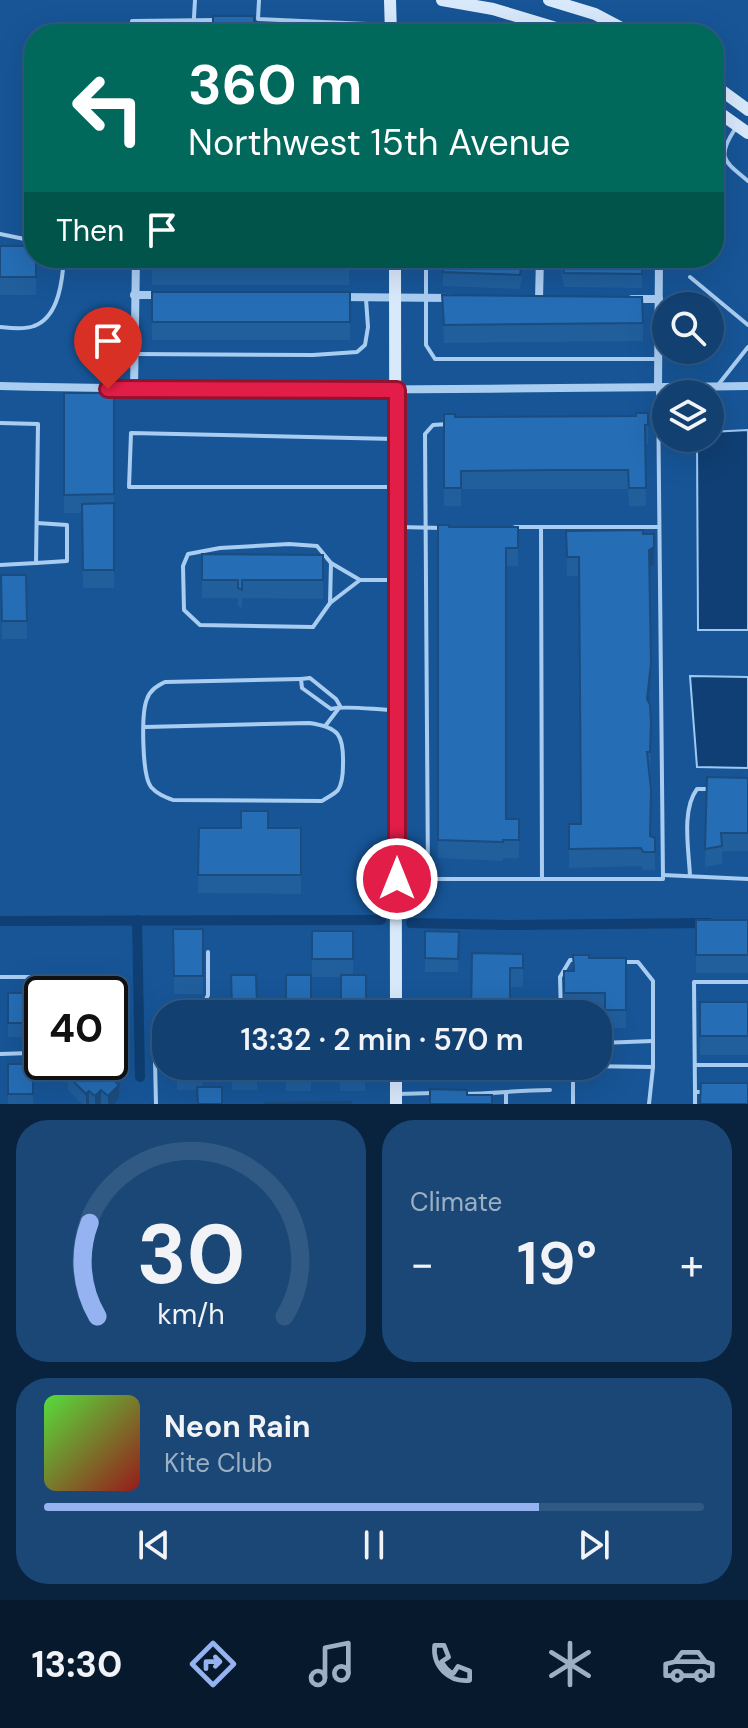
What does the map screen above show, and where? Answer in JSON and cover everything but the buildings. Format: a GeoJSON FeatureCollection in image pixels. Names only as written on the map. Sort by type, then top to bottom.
{"type":"FeatureCollection","features":[{"type":"Feature","properties":{"kind":"street"},"geometry":{"type":"LineString","coordinates":[[390,0],[391,24]]}},
{"type":"Feature","properties":{"kind":"street"},"geometry":{"type":"LineString","coordinates":[[442,0],[493,9],[543,24]]}},
{"type":"Feature","properties":{"kind":"street"},"geometry":{"type":"LineString","coordinates":[[549,0],[595,14],[614,24]]}},
{"type":"Feature","properties":{"kind":"street"},"geometry":{"type":"LineString","coordinates":[[724,92],[748,110]]}},
{"type":"Feature","properties":{"kind":"street"},"geometry":{"type":"LineString","coordinates":[[724,116],[743,129]]}},
{"type":"Feature","properties":{"kind":"street"},"geometry":{"type":"LineString","coordinates":[[134,389],[135,268]]}},
{"type":"Feature","properties":{"kind":"street"},"geometry":{"type":"LineString","coordinates":[[395,268],[396,1000]]}},
{"type":"Feature","properties":{"kind":"street"},"geometry":{"type":"LineString","coordinates":[[539,299],[540,268]]}},
{"type":"Feature","properties":{"kind":"street"},"geometry":{"type":"LineString","coordinates":[[659,268],[659,292]]}},
{"type":"Feature","properties":{"kind":"street"},"geometry":{"type":"LineString","coordinates":[[134,295],[165,295]]}},
{"type":"Feature","properties":{"kind":"street"},"geometry":{"type":"LineString","coordinates":[[335,297],[455,298]]}},
{"type":"Feature","properties":{"kind":"street"},"geometry":{"type":"LineString","coordinates":[[526,299],[554,299]]}},
{"type":"Feature","properties":{"kind":"street"},"geometry":{"type":"LineString","coordinates":[[629,299],[652,299]]}},
{"type":"Feature","properties":{"kind":"street"},"geometry":{"type":"LineString","coordinates":[[0,386],[397,390],[652,387]]}},
{"type":"Feature","properties":{"kind":"street"},"geometry":{"type":"LineString","coordinates":[[724,386],[748,386]]}},
{"type":"Feature","properties":{"kind":"lane"},"geometry":{"type":"LineString","coordinates":[[193,24],[195,0]]}},
{"type":"Feature","properties":{"kind":"lane"},"geometry":{"type":"LineString","coordinates":[[258,19],[259,0]]}},
{"type":"Feature","properties":{"kind":"lane"},"geometry":{"type":"LineString","coordinates":[[132,24],[132,21],[219,20]]}},
{"type":"Feature","properties":{"kind":"lane"},"geometry":{"type":"LineString","coordinates":[[245,20],[367,24]]}},
{"type":"Feature","properties":{"kind":"lane"},"geometry":{"type":"LineString","coordinates":[[724,146],[743,129]]}},
{"type":"Feature","properties":{"kind":"lane"},"geometry":{"type":"LineString","coordinates":[[724,158],[748,181]]}},
{"type":"Feature","properties":{"kind":"lane"},"geometry":{"type":"LineString","coordinates":[[0,234],[24,239]]}},
{"type":"Feature","properties":{"kind":"lane"},"geometry":{"type":"LineString","coordinates":[[0,327],[35,326],[50,314],[61,293],[62,268]]}},
{"type":"Feature","properties":{"kind":"lane"},"geometry":{"type":"LineString","coordinates":[[426,268],[426,345],[429,353],[438,360],[652,359]]}},
{"type":"Feature","properties":{"kind":"lane"},"geometry":{"type":"LineString","coordinates":[[690,277],[748,325]]}},
{"type":"Feature","properties":{"kind":"lane"},"geometry":{"type":"LineString","coordinates":[[134,354],[313,355],[357,352],[365,345],[368,327],[366,297]]}},
{"type":"Feature","properties":{"kind":"lane"},"geometry":{"type":"LineString","coordinates":[[722,380],[748,347]]}},
{"type":"Feature","properties":{"kind":"lane"},"geometry":{"type":"LineString","coordinates":[[0,423],[38,424],[36,563]]}},
{"type":"Feature","properties":{"kind":"lane"},"geometry":{"type":"LineString","coordinates":[[428,879],[425,434],[433,425],[451,424]]}},
{"type":"Feature","properties":{"kind":"lane"},"geometry":{"type":"LineString","coordinates":[[397,439],[131,433],[129,487],[397,487]]}},
{"type":"Feature","properties":{"kind":"lane"},"geometry":{"type":"LineString","coordinates":[[397,879],[663,879],[659,452]]}},
{"type":"Feature","properties":{"kind":"lane"},"geometry":{"type":"LineString","coordinates":[[0,565],[67,561],[67,525],[36,523]]}},
{"type":"Feature","properties":{"kind":"lane"},"geometry":{"type":"LineString","coordinates":[[397,527],[455,528]]}},
{"type":"Feature","properties":{"kind":"lane"},"geometry":{"type":"LineString","coordinates":[[512,527],[660,527]]}},
{"type":"Feature","properties":{"kind":"lane"},"geometry":{"type":"LineString","coordinates":[[541,527],[542,879]]}},
{"type":"Feature","properties":{"kind":"lane"},"geometry":{"type":"LineString","coordinates":[[360,580],[330,603],[313,627],[200,625],[184,610],[183,566],[188,554],[220,548],[289,544],[317,546],[331,563],[360,580],[397,580]]}},
{"type":"Feature","properties":{"kind":"lane"},"geometry":{"type":"LineString","coordinates":[[330,603],[331,563]]}},
{"type":"Feature","properties":{"kind":"lane"},"geometry":{"type":"LineString","coordinates":[[145,727],[326,725],[338,734],[344,746],[343,774],[338,791],[322,801],[173,800],[159,794],[149,785],[145,772],[145,727],[146,700],[153,689],[165,682],[310,678],[340,706]]}},
{"type":"Feature","properties":{"kind":"lane"},"geometry":{"type":"LineString","coordinates":[[301,679],[302,688],[331,709],[340,706],[361,711],[397,710]]}},
{"type":"Feature","properties":{"kind":"lane"},"geometry":{"type":"LineString","coordinates":[[326,725],[340,706]]}},
{"type":"Feature","properties":{"kind":"lane"},"geometry":{"type":"LineString","coordinates":[[690,876],[689,811],[697,789],[720,789]]}},
{"type":"Feature","properties":{"kind":"lane"},"geometry":{"type":"LineString","coordinates":[[663,875],[748,879]]}},
{"type":"Feature","properties":{"kind":"lane"},"geometry":{"type":"LineString","coordinates":[[206,1000],[208,952]]}},
{"type":"Feature","properties":{"kind":"lane"},"geometry":{"type":"LineString","coordinates":[[561,1000],[560,977],[570,960],[584,960]]}},
{"type":"Feature","properties":{"kind":"lane"},"geometry":{"type":"LineString","coordinates":[[611,961],[638,962],[653,981],[654,1041],[649,1104]]}},
{"type":"Feature","properties":{"kind":"lane"},"geometry":{"type":"LineString","coordinates":[[0,977],[24,977]]}},
{"type":"Feature","properties":{"kind":"lane"},"geometry":{"type":"LineString","coordinates":[[695,1104],[694,982],[748,982]]}},
{"type":"Feature","properties":{"kind":"lane"},"geometry":{"type":"LineString","coordinates":[[694,1013],[708,1013]]}},
{"type":"Feature","properties":{"kind":"lane"},"geometry":{"type":"LineString","coordinates":[[612,1042],[654,1041]]}},
{"type":"Feature","properties":{"kind":"lane"},"geometry":{"type":"LineString","coordinates":[[0,1054],[24,1053]]}},
{"type":"Feature","properties":{"kind":"lane"},"geometry":{"type":"LineString","coordinates":[[695,1065],[748,1065]]}},
{"type":"Feature","properties":{"kind":"lane"},"geometry":{"type":"LineString","coordinates":[[612,1066],[653,1067]]}},
{"type":"Feature","properties":{"kind":"lane"},"geometry":{"type":"LineString","coordinates":[[155,1080],[156,1104]]}},
{"type":"Feature","properties":{"kind":"lane"},"geometry":{"type":"LineString","coordinates":[[573,1080],[573,1104]]}},
{"type":"Feature","properties":{"kind":"lane"},"geometry":{"type":"LineString","coordinates":[[450,1093],[506,1094],[513,1090],[550,1090]]}},
{"type":"Feature","properties":{"kind":"lane"},"geometry":{"type":"LineString","coordinates":[[695,1092],[708,1092]]}},
{"type":"Feature","properties":{"kind":"lane"},"geometry":{"type":"LineString","coordinates":[[396,1099],[437,1093]]}},
{"type":"Feature","properties":{"kind":"lane"},"geometry":{"type":"LineString","coordinates":[[506,1094],[506,1104]]}},
{"type":"Feature","properties":{"kind":"water"},"geometry":{"type":"Polygon","coordinates":[[[748,430],[748,630],[698,630],[697,452],[724,452],[724,431],[748,430]]]}},
{"type":"Feature","properties":{"kind":"water"},"geometry":{"type":"Polygon","coordinates":[[[690,676],[748,677],[748,768],[697,767],[690,676]]]}},
{"type":"Feature","properties":{"kind":"waterway"},"geometry":{"type":"LineString","coordinates":[[137,920],[140,1077]]}},
{"type":"Feature","properties":{"kind":"waterway"},"geometry":{"type":"LineString","coordinates":[[0,921],[381,920]]}},
{"type":"Feature","properties":{"kind":"waterway"},"geometry":{"type":"LineString","coordinates":[[411,923],[709,923]]}},
{"type":"Feature","properties":{"kind":"route"},"geometry":{"type":"LineString","coordinates":[[108,389],[397,390],[397,879]]}}]}
